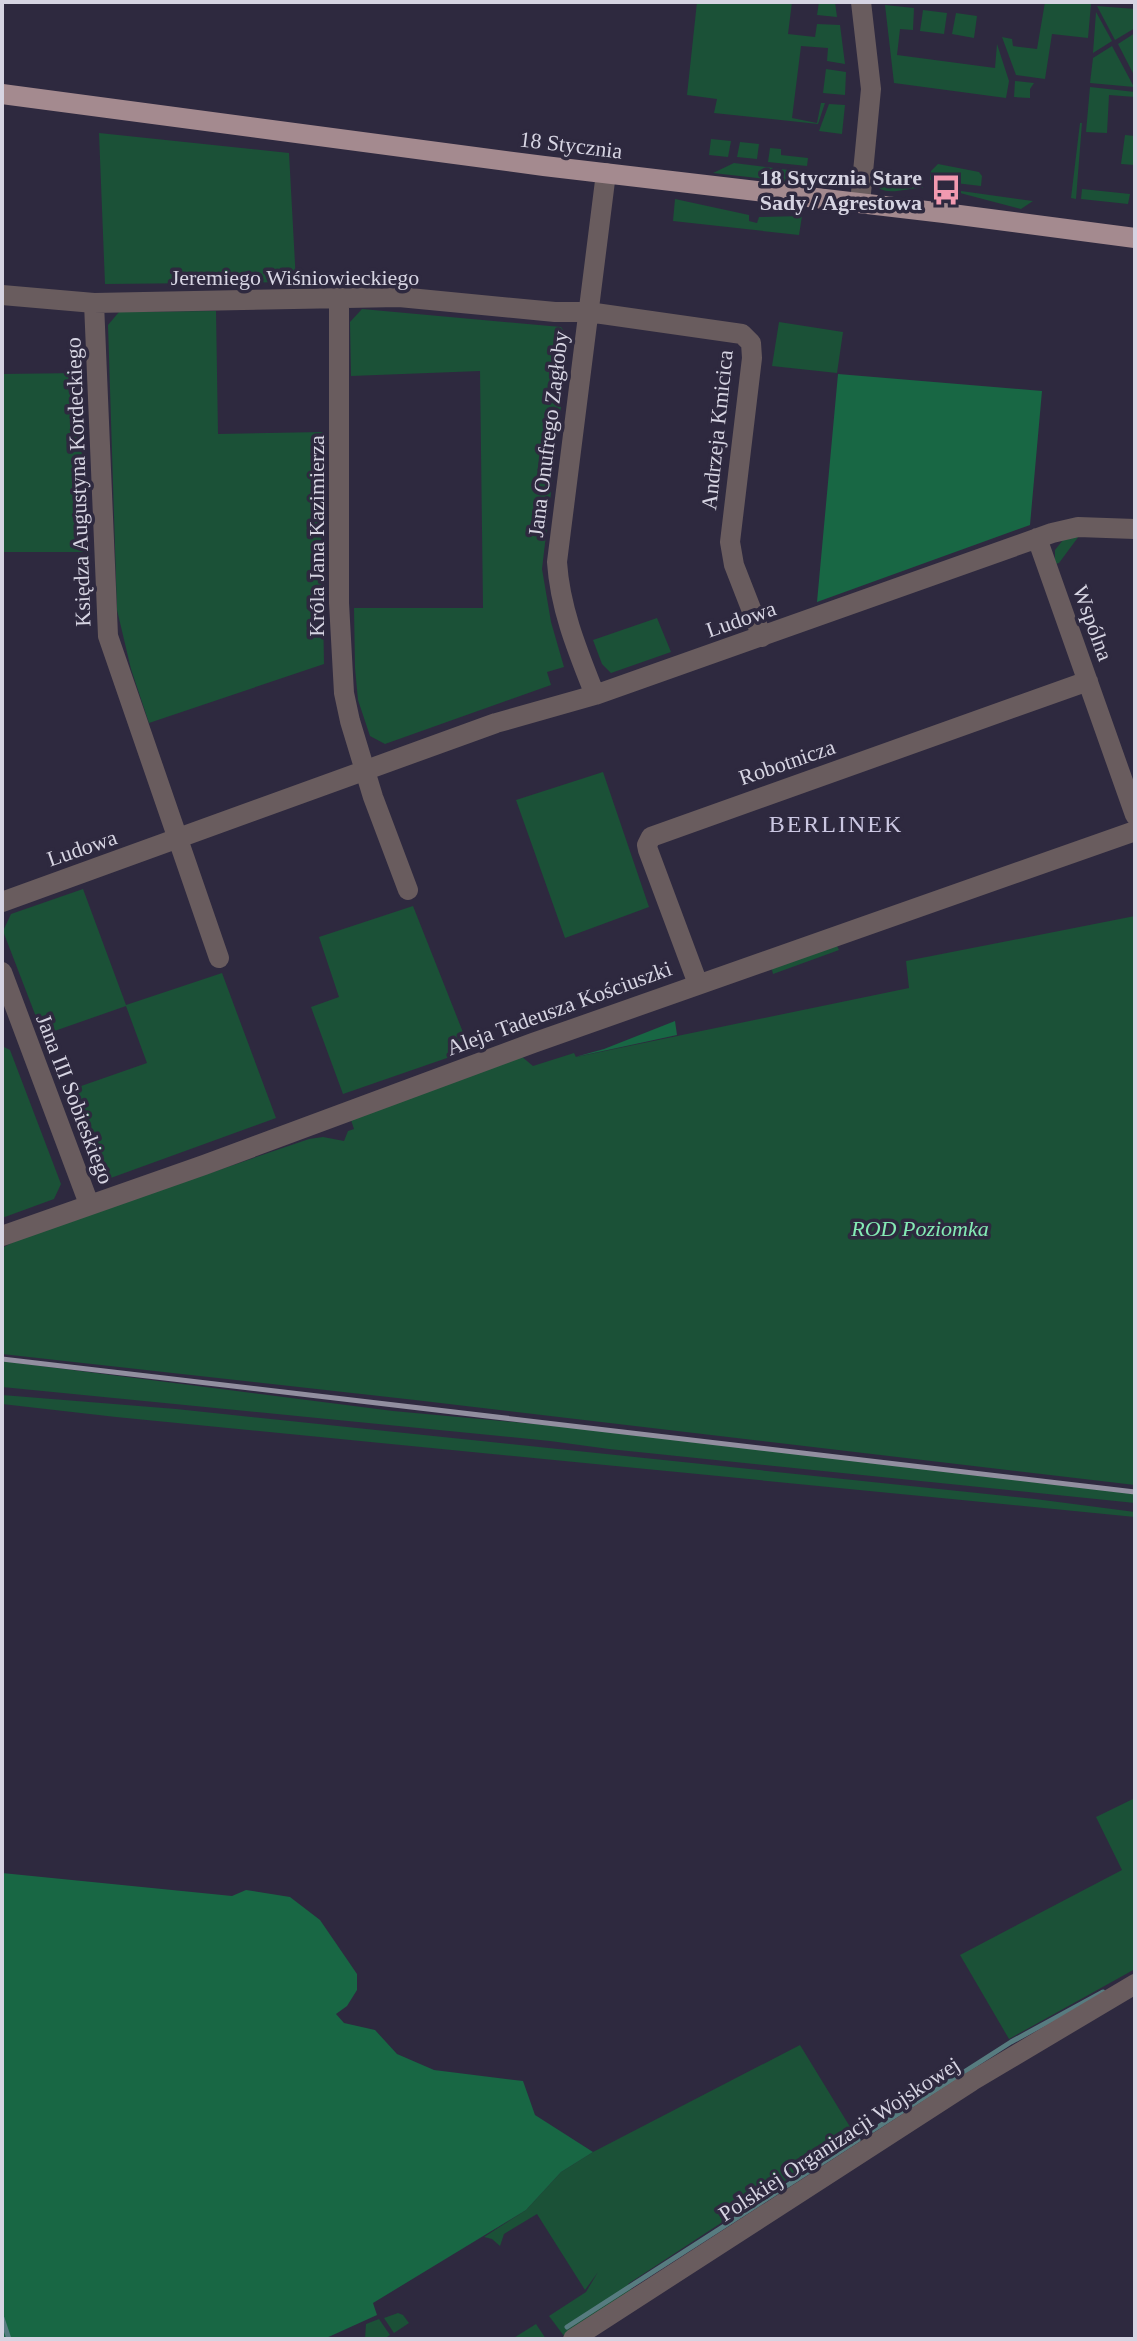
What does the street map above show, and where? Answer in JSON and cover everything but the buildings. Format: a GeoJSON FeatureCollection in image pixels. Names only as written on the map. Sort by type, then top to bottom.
{"type":"FeatureCollection","features":[{"type":"Feature","properties":{"kind":"main road","name":"18 Stycznia"},"geometry":{"type":"LineString","coordinates":[[2,94],[1135,238]]}},
{"type":"Feature","properties":{"kind":"street"},"geometry":{"type":"LineString","coordinates":[[860,203],[871,89],[861,2]]}},
{"type":"Feature","properties":{"kind":"street","name":"Jana Onufrego Zagłoby"},"geometry":{"type":"LineString","coordinates":[[595,695],[568,623],[557,562],[606,173]]}},
{"type":"Feature","properties":{"kind":"street","name":"Jeremiego Wiśniowieckiego"},"geometry":{"type":"LineString","coordinates":[[2,295],[94,303],[399,297],[528,310],[588,312]]}},
{"type":"Feature","properties":{"kind":"street","name":"Króla Jana Kazimierza"},"geometry":{"type":"LineString","coordinates":[[339,297],[341,671],[350,721],[366,771]]}},
{"type":"Feature","properties":{"kind":"street","name":"Księdza Augustyna Kordeckiego"},"geometry":{"type":"LineString","coordinates":[[94,303],[108,636],[178,839]]}},
{"type":"Feature","properties":{"kind":"street","name":"Andrzeja Kmicica"},"geometry":{"type":"LineString","coordinates":[[588,312],[735,332],[747,337],[751,343],[752,358],[730,542],[734,565],[762,637]]}},
{"type":"Feature","properties":{"kind":"street","name":"Ludowa"},"geometry":{"type":"LineString","coordinates":[[2,902],[496,723],[595,695],[1037,538],[1078,527],[1135,529]]}},
{"type":"Feature","properties":{"kind":"street","name":"Wspólna"},"geometry":{"type":"LineString","coordinates":[[1037,538],[1135,815]]}},
{"type":"Feature","properties":{"kind":"street","name":"Robotnicza"},"geometry":{"type":"LineString","coordinates":[[698,984],[648,850],[651,837],[1088,681]]}},
{"type":"Feature","properties":{"kind":"street"},"geometry":{"type":"LineString","coordinates":[[366,771],[408,890]]}},
{"type":"Feature","properties":{"kind":"street","name":"Aleja Tadeusza Kościuszki"},"geometry":{"type":"LineString","coordinates":[[2,1236],[698,984],[1135,831]]}},
{"type":"Feature","properties":{"kind":"street"},"geometry":{"type":"LineString","coordinates":[[178,839],[219,958]]}},
{"type":"Feature","properties":{"kind":"street","name":"Jana III Sobieskiego"},"geometry":{"type":"LineString","coordinates":[[2,972],[9,1014],[89,1204]]}},
{"type":"Feature","properties":{"kind":"street","name":"Polskiej Organizacji Wojskowej"},"geometry":{"type":"LineString","coordinates":[[573,2339],[972,2081],[1135,1984]]}},
{"type":"Feature","properties":{"kind":"green space"},"geometry":{"type":"Polygon","coordinates":[[[697,2],[792,2],[788,34],[815,37],[817,24],[840,25],[845,64],[827,61],[828,48],[801,46],[792,118],[817,123],[821,103],[825,103],[818,124],[714,113],[717,99],[687,95],[697,2]]]}},
{"type":"Feature","properties":{"kind":"green space"},"geometry":{"type":"Polygon","coordinates":[[[819,2],[835,2],[837,17],[817,15],[819,2]]]}},
{"type":"Feature","properties":{"kind":"green space"},"geometry":{"type":"Polygon","coordinates":[[[1045,2],[1091,4],[1088,38],[1052,34],[1045,79],[1016,75],[1002,37],[1012,39],[1013,46],[1037,49],[1045,2]]]}},
{"type":"Feature","properties":{"kind":"green space"},"geometry":{"type":"Polygon","coordinates":[[[885,5],[914,8],[913,30],[900,29],[897,55],[995,68],[997,44],[1009,81],[1006,98],[894,83],[885,5]]]}},
{"type":"Feature","properties":{"kind":"green space"},"geometry":{"type":"Polygon","coordinates":[[[1097,6],[1135,9],[1135,28],[1115,40],[1097,6]]]}},
{"type":"Feature","properties":{"kind":"green space"},"geometry":{"type":"Polygon","coordinates":[[[923,10],[947,13],[944,34],[920,31],[923,10]]]}},
{"type":"Feature","properties":{"kind":"green space"},"geometry":{"type":"Polygon","coordinates":[[[1096,12],[1112,41],[1093,53],[1096,12]]]}},
{"type":"Feature","properties":{"kind":"green space"},"geometry":{"type":"Polygon","coordinates":[[[956,13],[977,16],[974,38],[952,34],[956,13]]]}},
{"type":"Feature","properties":{"kind":"green space"},"geometry":{"type":"Polygon","coordinates":[[[1135,33],[1135,77],[1118,44],[1135,33]]]}},
{"type":"Feature","properties":{"kind":"green space"},"geometry":{"type":"Polygon","coordinates":[[[1112,46],[1134,87],[1090,83],[1093,58],[1112,46]]]}},
{"type":"Feature","properties":{"kind":"green space"},"geometry":{"type":"Polygon","coordinates":[[[826,69],[846,72],[845,95],[823,93],[826,69]]]}},
{"type":"Feature","properties":{"kind":"green space"},"geometry":{"type":"Polygon","coordinates":[[[1015,81],[1034,83],[1030,98],[1014,97],[1015,81]]]}},
{"type":"Feature","properties":{"kind":"green space"},"geometry":{"type":"Polygon","coordinates":[[[1090,87],[1135,92],[1135,97],[1109,95],[1107,133],[1086,132],[1090,87]]]}},
{"type":"Feature","properties":{"kind":"green space"},"geometry":{"type":"Polygon","coordinates":[[[829,104],[845,105],[842,134],[819,131],[829,104]]]}},
{"type":"Feature","properties":{"kind":"green space"},"geometry":{"type":"Polygon","coordinates":[[[1082,123],[1076,199],[1071,198],[1082,123]]]}},
{"type":"Feature","properties":{"kind":"green space"},"geometry":{"type":"Polygon","coordinates":[[[99,133],[289,153],[296,282],[105,284],[99,133]]]}},
{"type":"Feature","properties":{"kind":"green space"},"geometry":{"type":"Polygon","coordinates":[[[1125,135],[1135,136],[1135,165],[1121,164],[1125,135]]]}},
{"type":"Feature","properties":{"kind":"green space"},"geometry":{"type":"Polygon","coordinates":[[[711,139],[731,141],[728,157],[709,155],[711,139]]]}},
{"type":"Feature","properties":{"kind":"green space"},"geometry":{"type":"Polygon","coordinates":[[[740,142],[759,144],[757,159],[737,157],[740,142]]]}},
{"type":"Feature","properties":{"kind":"green space"},"geometry":{"type":"Polygon","coordinates":[[[770,148],[781,149],[781,155],[808,158],[807,166],[768,162],[770,148]]]}},
{"type":"Feature","properties":{"kind":"green space"},"geometry":{"type":"Polygon","coordinates":[[[734,163],[827,175],[826,186],[713,173],[734,163]]]}},
{"type":"Feature","properties":{"kind":"green space"},"geometry":{"type":"Polygon","coordinates":[[[938,164],[979,172],[982,176],[981,186],[930,180],[931,171],[938,164]]]}},
{"type":"Feature","properties":{"kind":"green space"},"geometry":{"type":"Polygon","coordinates":[[[872,180],[923,188],[888,191],[876,186],[872,180]]]}},
{"type":"Feature","properties":{"kind":"green space"},"geometry":{"type":"Polygon","coordinates":[[[1082,189],[1130,194],[1128,204],[1081,199],[1082,189]]]}},
{"type":"Feature","properties":{"kind":"green space"},"geometry":{"type":"Polygon","coordinates":[[[961,191],[1033,201],[1021,209],[961,191]]]}},
{"type":"Feature","properties":{"kind":"green space"},"geometry":{"type":"Polygon","coordinates":[[[675,199],[749,215],[749,221],[757,223],[759,217],[802,216],[799,235],[673,221],[675,199]]]}},
{"type":"Feature","properties":{"kind":"green space"},"geometry":{"type":"Polygon","coordinates":[[[362,309],[561,327],[569,339],[542,569],[551,622],[564,667],[547,672],[551,685],[385,744],[370,736],[358,700],[354,608],[483,608],[480,371],[351,376],[350,322],[362,309]]]}},
{"type":"Feature","properties":{"kind":"green space"},"geometry":{"type":"Polygon","coordinates":[[[216,311],[218,434],[323,432],[324,664],[149,723],[131,669],[117,610],[108,325],[119,312],[216,311]]]}},
{"type":"Feature","properties":{"kind":"green space"},"geometry":{"type":"Polygon","coordinates":[[[779,322],[843,332],[837,373],[772,366],[779,322]]]}},
{"type":"Feature","properties":{"kind":"green space"},"geometry":{"type":"Polygon","coordinates":[[[81,373],[86,552],[2,552],[2,374],[81,373]]]}},
{"type":"Feature","properties":{"kind":"green space"},"geometry":{"type":"Polygon","coordinates":[[[838,374],[1042,391],[1030,525],[817,602],[838,374]]]}},
{"type":"Feature","properties":{"kind":"green space"},"geometry":{"type":"Polygon","coordinates":[[[1079,536],[1055,564],[1055,550],[1063,540],[1079,536]]]}},
{"type":"Feature","properties":{"kind":"green space"},"geometry":{"type":"Polygon","coordinates":[[[657,618],[671,652],[611,673],[602,664],[593,640],[657,618]]]}},
{"type":"Feature","properties":{"kind":"green space"},"geometry":{"type":"Polygon","coordinates":[[[603,772],[649,907],[565,938],[516,800],[603,772]]]}},
{"type":"Feature","properties":{"kind":"green space"},"geometry":{"type":"Polygon","coordinates":[[[83,889],[126,1005],[222,973],[276,1118],[108,1179],[93,1171],[64,1092],[147,1063],[126,1006],[43,1035],[3,931],[11,914],[83,889]]]}},
{"type":"Feature","properties":{"kind":"green space"},"geometry":{"type":"Polygon","coordinates":[[[413,906],[470,1050],[343,1094],[311,1007],[339,997],[319,937],[413,906]]]}},
{"type":"Feature","properties":{"kind":"green space","name":"ROD Poziomka"},"geometry":{"type":"Polygon","coordinates":[[[1135,916],[1135,1485],[2,1354],[2,1248],[23,1237],[309,1139],[323,1137],[344,1141],[348,1131],[354,1129],[350,1117],[521,1056],[533,1066],[574,1053],[576,1057],[909,988],[906,961],[1135,916]]]}},
{"type":"Feature","properties":{"kind":"green space"},"geometry":{"type":"Polygon","coordinates":[[[837,946],[839,950],[773,974],[771,966],[837,946]]]}},
{"type":"Feature","properties":{"kind":"green space"},"geometry":{"type":"Polygon","coordinates":[[[675,1021],[677,1035],[575,1057],[604,1049],[675,1021]]]}},
{"type":"Feature","properties":{"kind":"green space"},"geometry":{"type":"Polygon","coordinates":[[[2,1046],[10,1050],[61,1184],[54,1199],[2,1218],[2,1046]]]}},
{"type":"Feature","properties":{"kind":"green space"},"geometry":{"type":"Polygon","coordinates":[[[2,1361],[393,1411],[557,1426],[1135,1494],[1135,1503],[2,1387],[2,1361]]]}},
{"type":"Feature","properties":{"kind":"green space"},"geometry":{"type":"Polygon","coordinates":[[[2,1395],[176,1409],[1035,1499],[1135,1512],[1135,1517],[116,1417],[2,1404],[2,1395]]]}},
{"type":"Feature","properties":{"kind":"green space"},"geometry":{"type":"Polygon","coordinates":[[[1135,1798],[1135,1969],[1009,2039],[960,1955],[1122,1870],[1096,1817],[1135,1798]]]}},
{"type":"Feature","properties":{"kind":"green space"},"geometry":{"type":"Polygon","coordinates":[[[2,1873],[232,1896],[246,1890],[290,1897],[320,1920],[357,1974],[357,1990],[347,2006],[336,2014],[344,2023],[375,2030],[397,2054],[434,2070],[523,2081],[535,2115],[593,2152],[561,2172],[526,2210],[373,2303],[377,2315],[324,2339],[2,2339],[2,1873]]]}},
{"type":"Feature","properties":{"kind":"green space"},"geometry":{"type":"Polygon","coordinates":[[[800,2045],[855,2135],[628,2284],[633,2292],[564,2336],[549,2316],[586,2292],[598,2272],[585,2290],[537,2214],[504,2234],[500,2246],[484,2237],[526,2210],[561,2172],[593,2152],[800,2045]]]}},
{"type":"Feature","properties":{"kind":"green space"},"geometry":{"type":"Polygon","coordinates":[[[398,2313],[409,2323],[394,2333],[384,2318],[398,2313]]]}},
{"type":"Feature","properties":{"kind":"green space"},"geometry":{"type":"Polygon","coordinates":[[[379,2319],[390,2335],[384,2339],[365,2339],[366,2324],[379,2319]]]}},
{"type":"Feature","properties":{"kind":"green space"},"geometry":{"type":"Polygon","coordinates":[[[536,2324],[546,2339],[512,2339],[536,2324]]]}},
{"type":"Feature","properties":{"kind":"waterway"},"geometry":{"type":"LineString","coordinates":[[867,2134],[1011,2042],[1103,1992]]}},
{"type":"Feature","properties":{"kind":"waterway"},"geometry":{"type":"LineString","coordinates":[[567,2327],[858,2140]]}},
{"type":"Feature","properties":{"kind":"waterway"},"geometry":{"type":"LineString","coordinates":[[2,2318],[9,2339]]}},
{"type":"Feature","properties":{"kind":"railway"},"geometry":{"type":"LineString","coordinates":[[2,1359],[1135,1492]]}},
{"type":"Feature","properties":{"kind":"place","name":"18 Stycznia Stare Sady / Agrestowa"},"geometry":{"type":"Point","coordinates":[946,190]}},
{"type":"Feature","properties":{"kind":"district","name":"BERLINEK"},"geometry":{"type":"Point","coordinates":[836,824]}}]}
